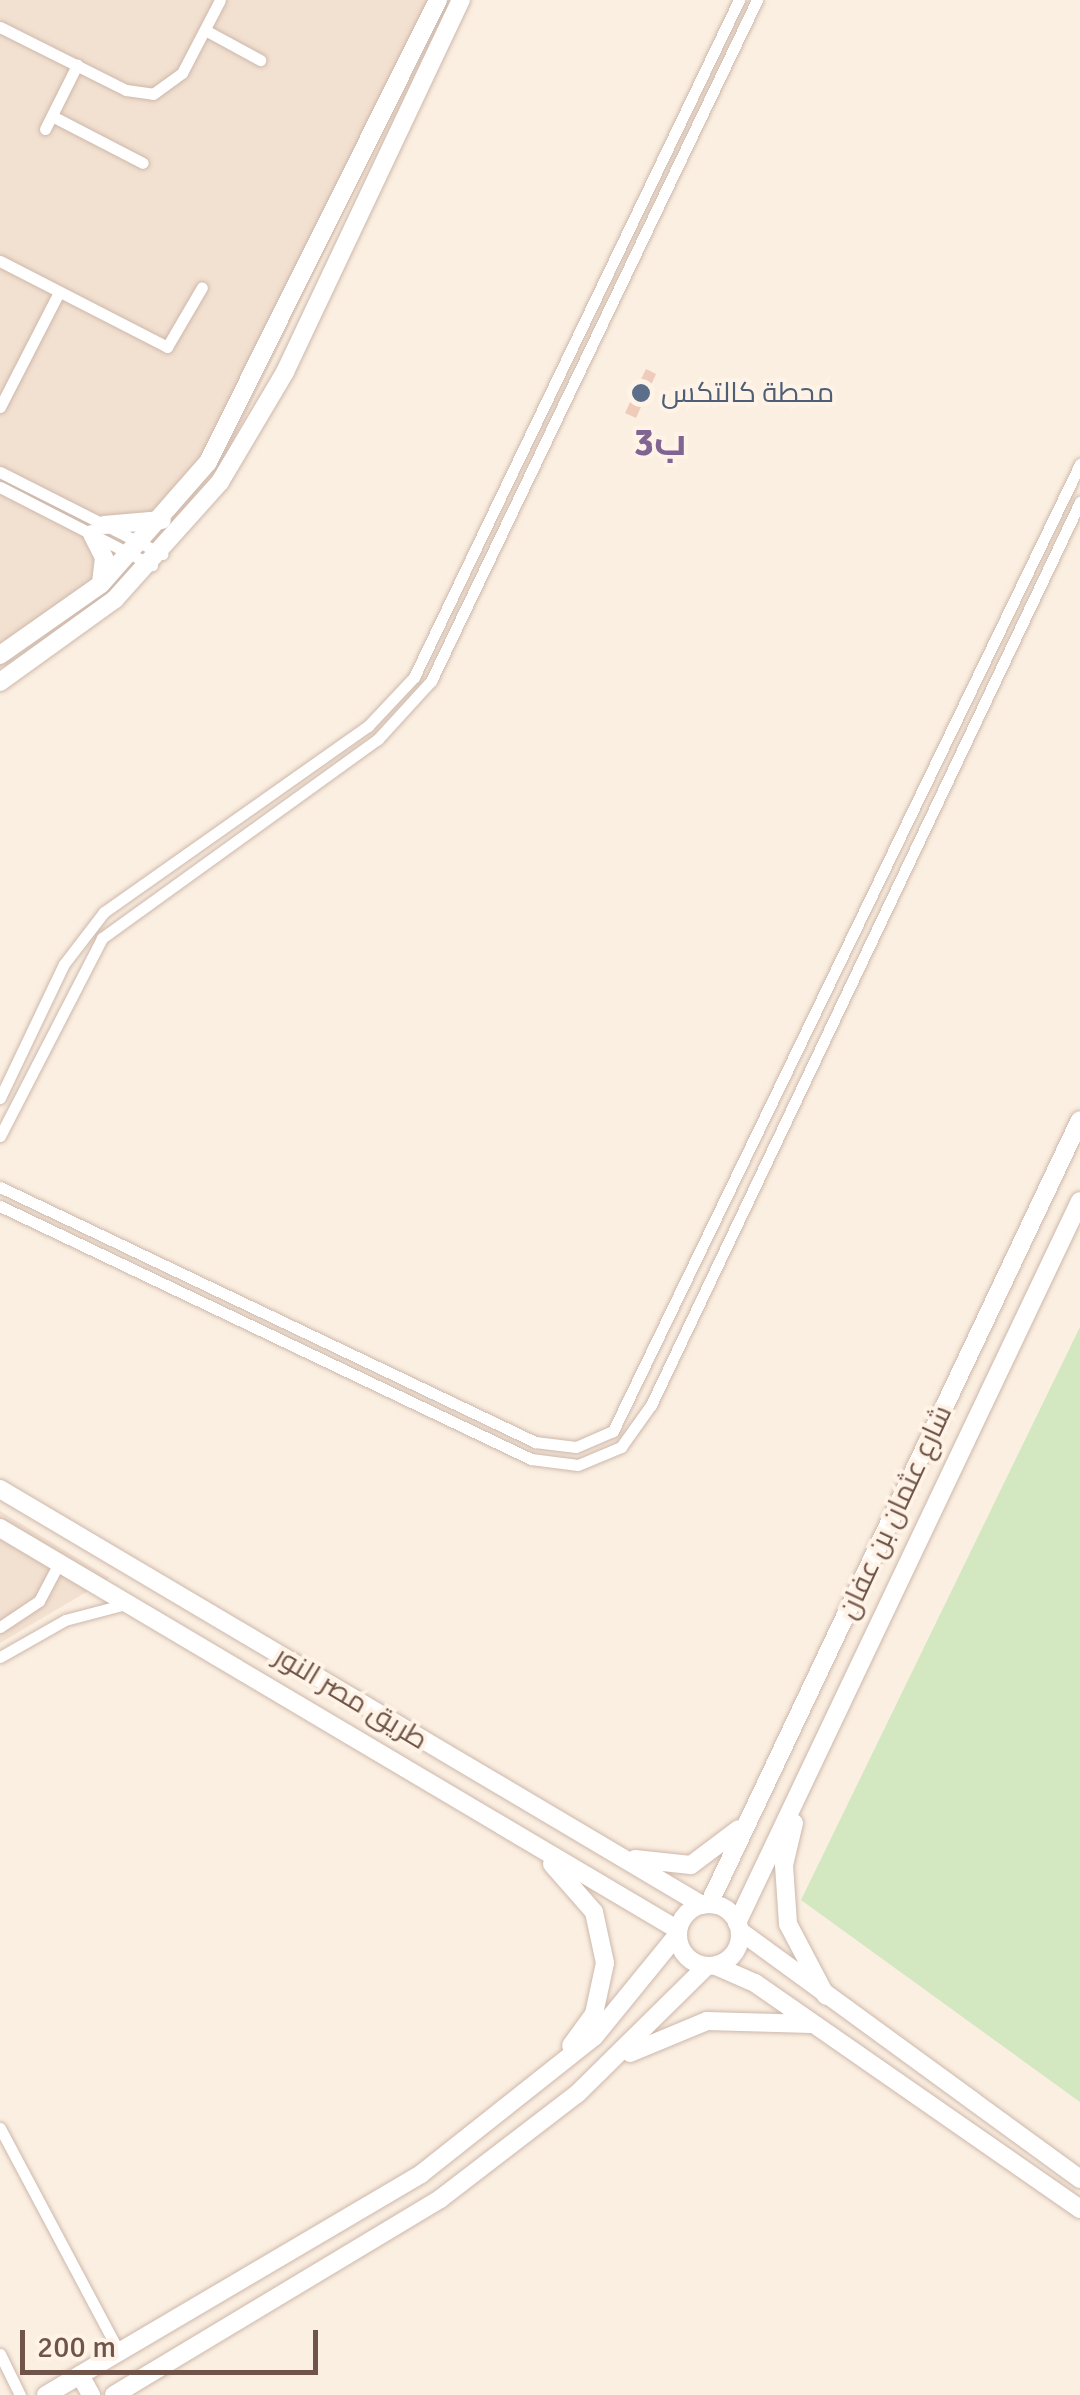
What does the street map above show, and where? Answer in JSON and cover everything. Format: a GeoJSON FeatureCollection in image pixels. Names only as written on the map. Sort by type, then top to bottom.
{"type":"FeatureCollection","features":[{"type":"Feature","properties":{"kind":"street"},"geometry":{"type":"LineString","coordinates":[[0,27],[77,66],[153,94],[182,73],[220,0]]}},
{"type":"Feature","properties":{"kind":"street"},"geometry":{"type":"LineString","coordinates":[[0,655],[101,584],[167,518],[254,383],[438,0]]}},
{"type":"Feature","properties":{"kind":"street"},"geometry":{"type":"LineString","coordinates":[[0,682],[157,559],[220,482],[274,393],[462,0]]}},
{"type":"Feature","properties":{"kind":"street"},"geometry":{"type":"LineString","coordinates":[[0,1098],[89,927],[368,726],[414,677],[739,0]]}},
{"type":"Feature","properties":{"kind":"street"},"geometry":{"type":"LineString","coordinates":[[0,1136],[102,938],[378,739],[431,680],[756,0]]}},
{"type":"Feature","properties":{"kind":"street"},"geometry":{"type":"LineString","coordinates":[[205,30],[260,60]]}},
{"type":"Feature","properties":{"kind":"street"},"geometry":{"type":"LineString","coordinates":[[45,129],[77,66]]}},
{"type":"Feature","properties":{"kind":"street"},"geometry":{"type":"LineString","coordinates":[[52,116],[143,163]]}},
{"type":"Feature","properties":{"kind":"street"},"geometry":{"type":"LineString","coordinates":[[0,261],[167,346],[202,287]]}},
{"type":"Feature","properties":{"kind":"street"},"geometry":{"type":"LineString","coordinates":[[0,407],[60,292]]}},
{"type":"Feature","properties":{"kind":"street"},"geometry":{"type":"LineString","coordinates":[[0,1187],[535,1442],[576,1447],[613,1431],[1080,464]]}},
{"type":"Feature","properties":{"kind":"street"},"geometry":{"type":"LineString","coordinates":[[0,472],[98,530],[167,518]]}},
{"type":"Feature","properties":{"kind":"street"},"geometry":{"type":"LineString","coordinates":[[0,487],[157,559]]}},
{"type":"Feature","properties":{"kind":"street"},"geometry":{"type":"LineString","coordinates":[[0,1206],[532,1459],[578,1465],[621,1447],[651,1405],[1080,502]]}},
{"type":"Feature","properties":{"kind":"street"},"geometry":{"type":"LineString","coordinates":[[98,530],[104,558],[101,584]]}},
{"type":"Feature","properties":{"kind":"street","name":"شارع عثمان بن عفان"},"geometry":{"type":"LineString","coordinates":[[706,1904],[1080,1120]]}},
{"type":"Feature","properties":{"kind":"street","name":"شارع عثمان بن عفان"},"geometry":{"type":"LineString","coordinates":[[739,1927],[1080,1201]]}},
{"type":"Feature","properties":{"kind":"street","name":"طريق مصر النور"},"geometry":{"type":"LineString","coordinates":[[0,1488],[570,1831],[706,1904]]}},
{"type":"Feature","properties":{"kind":"street","name":"طريق مصر النور"},"geometry":{"type":"LineString","coordinates":[[0,1528],[384,1758],[519,1833],[678,1932]]}},
{"type":"Feature","properties":{"kind":"street"},"geometry":{"type":"LineString","coordinates":[[0,1627],[39,1601],[58,1563]]}},
{"type":"Feature","properties":{"kind":"street"},"geometry":{"type":"LineString","coordinates":[[0,1657],[65,1620],[126,1604]]}},
{"type":"Feature","properties":{"kind":"street"},"geometry":{"type":"LineString","coordinates":[[384,1758],[404,1730]]}},
{"type":"Feature","properties":{"kind":"street"},"geometry":{"type":"LineString","coordinates":[[805,1782],[783,1895],[799,1952],[829,2000]]}},
{"type":"Feature","properties":{"kind":"street"},"geometry":{"type":"LineString","coordinates":[[570,1831],[677,1868],[715,1852],[750,1818]]}},
{"type":"Feature","properties":{"kind":"street"},"geometry":{"type":"LineString","coordinates":[[519,1833],[580,1889],[606,1963],[594,2014],[544,2079]]}},
{"type":"Feature","properties":{"kind":"street"},"geometry":{"type":"LineString","coordinates":[[46,2395],[422,2174],[544,2079],[625,2005],[678,1932],[706,1904],[829,2000],[1080,2179]]}},
{"type":"Feature","properties":{"kind":"street"},"geometry":{"type":"LineString","coordinates":[[114,2395],[440,2199],[612,2063],[712,1966],[737,1949],[739,1927]]}},
{"type":"Feature","properties":{"kind":"street"},"geometry":{"type":"LineString","coordinates":[[678,1932],[683,1952],[812,2024],[1080,2209]]}},
{"type":"Feature","properties":{"kind":"street"},"geometry":{"type":"LineString","coordinates":[[612,2063],[707,2020],[812,2024]]}},
{"type":"Feature","properties":{"kind":"street"},"geometry":{"type":"LineString","coordinates":[[0,2128],[119,2352]]}},
{"type":"Feature","properties":{"kind":"street"},"geometry":{"type":"LineString","coordinates":[[0,2354],[20,2395]]}},
{"type":"Feature","properties":{"kind":"street"},"geometry":{"type":"LineString","coordinates":[[80,2375],[92,2395]]}},
{"type":"Feature","properties":{"kind":"shaded area"},"geometry":{"type":"Polygon","coordinates":[[[0,0],[447,0],[227,453],[156,545],[0,668],[0,0]]]}},
{"type":"Feature","properties":{"kind":"shaded area"},"geometry":{"type":"Polygon","coordinates":[[[0,1511],[110,1578],[0,1643],[0,1511]]]}},
{"type":"Feature","properties":{"kind":"green space"},"geometry":{"type":"Polygon","coordinates":[[[1080,1327],[1080,2102],[801,1900],[1080,1327]]]}},
{"type":"Feature","properties":{"kind":"building","name":"محطة كالتكس"},"geometry":{"type":"Polygon","coordinates":[[[646,369],[656,374],[636,418],[625,413],[646,369]]]}},
{"type":"Feature","properties":{"kind":"place","name":"محطة كالتكس"},"geometry":{"type":"Point","coordinates":[641,393]}},
{"type":"Feature","properties":{"kind":"district","name":"ب3"},"geometry":{"type":"Point","coordinates":[660,443]}}]}
